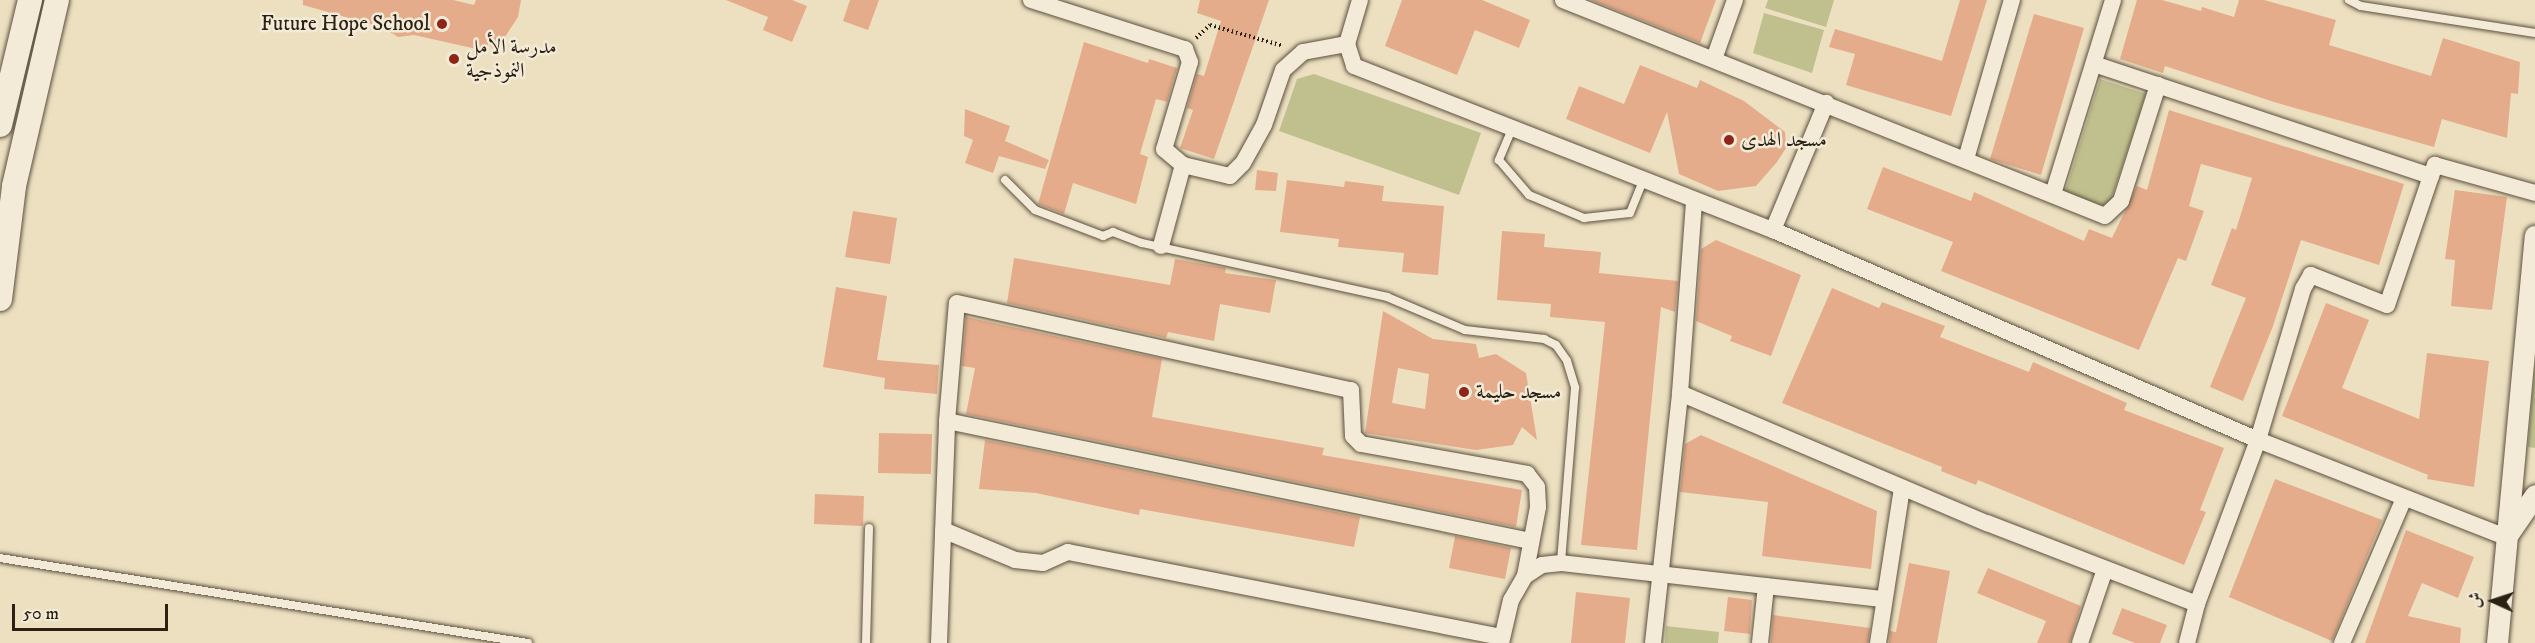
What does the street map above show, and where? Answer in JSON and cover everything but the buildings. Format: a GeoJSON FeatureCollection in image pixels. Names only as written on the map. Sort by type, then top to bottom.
{"type":"FeatureCollection","features":[{"type":"Feature","properties":{"kind":"main road"},"geometry":{"type":"LineString","coordinates":[[0,125],[30,0]]}},
{"type":"Feature","properties":{"kind":"main road"},"geometry":{"type":"LineString","coordinates":[[0,298],[14,186],[57,0]]}},
{"type":"Feature","properties":{"kind":"street"},"geometry":{"type":"LineString","coordinates":[[1360,0],[1347,44],[1354,66],[1773,230],[2258,440],[2506,537]]}},
{"type":"Feature","properties":{"kind":"street"},"geometry":{"type":"LineString","coordinates":[[1563,0],[2105,216],[2121,201],[2158,85]]}},
{"type":"Feature","properties":{"kind":"street"},"geometry":{"type":"LineString","coordinates":[[1714,59],[1735,0]]}},
{"type":"Feature","properties":{"kind":"street"},"geometry":{"type":"LineString","coordinates":[[1966,159],[2012,0]]}},
{"type":"Feature","properties":{"kind":"street"},"geometry":{"type":"LineString","coordinates":[[2053,194],[2113,0]]}},
{"type":"Feature","properties":{"kind":"street"},"geometry":{"type":"LineString","coordinates":[[1038,1],[1185,49],[1190,62],[1164,149],[1183,165],[1230,176],[1243,163],[1264,125],[1283,70],[1303,52],[1347,44]]}},
{"type":"Feature","properties":{"kind":"street"},"geometry":{"type":"LineString","coordinates":[[2094,64],[2431,176]]}},
{"type":"Feature","properties":{"kind":"street"},"geometry":{"type":"LineString","coordinates":[[1773,230],[1826,103]]}},
{"type":"Feature","properties":{"kind":"street"},"geometry":{"type":"LineString","coordinates":[[1161,246],[1183,165]]}},
{"type":"Feature","properties":{"kind":"street"},"geometry":{"type":"LineString","coordinates":[[2189,643],[2197,604],[2258,440],[2310,275],[2387,305],[2435,165],[2535,193]]}},
{"type":"Feature","properties":{"kind":"street"},"geometry":{"type":"LineString","coordinates":[[1653,643],[1680,393],[1694,201]]}},
{"type":"Feature","properties":{"kind":"street"},"geometry":{"type":"LineString","coordinates":[[2497,643],[2535,236]]}},
{"type":"Feature","properties":{"kind":"street"},"geometry":{"type":"LineString","coordinates":[[939,643],[943,530],[947,421],[957,303],[1351,390],[1353,436],[1361,444],[1527,474],[1537,487],[1538,507],[1525,576],[1511,600],[1501,640],[1068,552],[1043,563],[1015,560],[943,530]]}},
{"type":"Feature","properties":{"kind":"street"},"geometry":{"type":"LineString","coordinates":[[1680,393],[1902,488],[2197,604]]}},
{"type":"Feature","properties":{"kind":"street"},"geometry":{"type":"LineString","coordinates":[[947,421],[1530,541]]}},
{"type":"Feature","properties":{"kind":"street"},"geometry":{"type":"LineString","coordinates":[[1878,643],[1902,488]]}},
{"type":"Feature","properties":{"kind":"street"},"geometry":{"type":"LineString","coordinates":[[2506,537],[2535,495]]}},
{"type":"Feature","properties":{"kind":"street"},"geometry":{"type":"LineString","coordinates":[[2342,643],[2404,498]]}},
{"type":"Feature","properties":{"kind":"street"},"geometry":{"type":"LineString","coordinates":[[1525,576],[1542,565],[1561,562],[1883,599]]}},
{"type":"Feature","properties":{"kind":"street"},"geometry":{"type":"LineString","coordinates":[[2080,643],[2105,569]]}},
{"type":"Feature","properties":{"kind":"street"},"geometry":{"type":"LineString","coordinates":[[1760,643],[1766,585]]}},
{"type":"Feature","properties":{"kind":"lane"},"geometry":{"type":"LineString","coordinates":[[2349,0],[2361,6],[2535,33]]}},
{"type":"Feature","properties":{"kind":"lane"},"geometry":{"type":"LineString","coordinates":[[1512,129],[1499,160],[1529,195],[1584,218],[1630,213],[1643,180]]}},
{"type":"Feature","properties":{"kind":"lane"},"geometry":{"type":"LineString","coordinates":[[1005,180],[1035,210],[1103,236],[1113,232],[1161,246],[1387,297],[1465,330],[1544,339],[1556,345],[1567,362],[1575,388],[1561,562]]}},
{"type":"Feature","properties":{"kind":"lane"},"geometry":{"type":"LineString","coordinates":[[866,643],[869,528]]}},
{"type":"Feature","properties":{"kind":"lane"},"geometry":{"type":"LineString","coordinates":[[0,558],[528,643]]}},
{"type":"Feature","properties":{"kind":"path"},"geometry":{"type":"LineString","coordinates":[[1185,49],[1210,25],[1303,52]]}},
{"type":"Feature","properties":{"kind":"green space"},"geometry":{"type":"Polygon","coordinates":[[[1768,0],[1834,0],[1826,27],[1765,8],[1768,0]]]}},
{"type":"Feature","properties":{"kind":"green space"},"geometry":{"type":"Polygon","coordinates":[[[1764,13],[1824,30],[1812,73],[1753,53],[1764,13]]]}},
{"type":"Feature","properties":{"kind":"green space"},"geometry":{"type":"Polygon","coordinates":[[[1314,74],[1481,133],[1459,195],[1279,131],[1297,79],[1314,74]]]}},
{"type":"Feature","properties":{"kind":"green space"},"geometry":{"type":"Polygon","coordinates":[[[2100,79],[2146,94],[2110,203],[2097,206],[2065,193],[2100,79]]]}},
{"type":"Feature","properties":{"kind":"green space"},"geometry":{"type":"Polygon","coordinates":[[[2535,366],[2535,448],[2528,447],[2535,366]]]}},
{"type":"Feature","properties":{"kind":"green space"},"geometry":{"type":"Polygon","coordinates":[[[1666,626],[1719,632],[1718,643],[1665,643],[1666,626]]]}},
{"type":"Feature","properties":{"kind":"place","name":"Future Hope School"},"geometry":{"type":"Point","coordinates":[442,24]}},
{"type":"Feature","properties":{"kind":"place","name":"مدرسة الأمل النموذجية"},"geometry":{"type":"Point","coordinates":[454,59]}},
{"type":"Feature","properties":{"kind":"place","name":"مسجد الهدى"},"geometry":{"type":"Point","coordinates":[1729,140]}},
{"type":"Feature","properties":{"kind":"place","name":"مسجد حليمة"},"geometry":{"type":"Point","coordinates":[1464,392]}}]}
